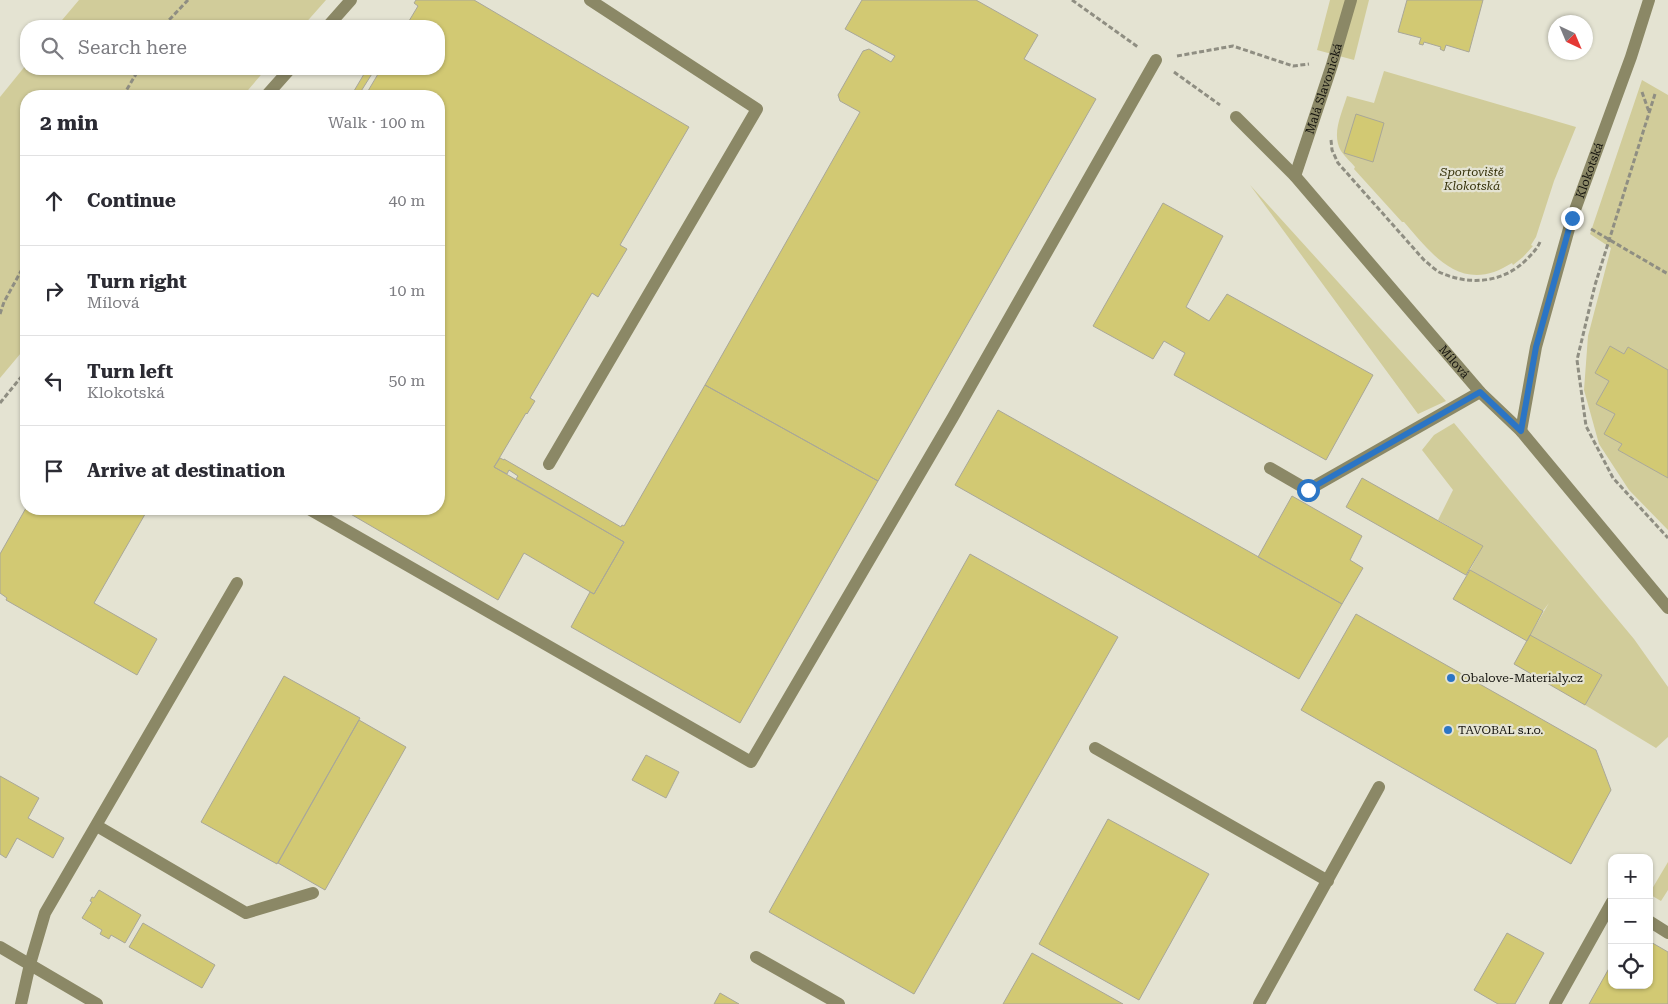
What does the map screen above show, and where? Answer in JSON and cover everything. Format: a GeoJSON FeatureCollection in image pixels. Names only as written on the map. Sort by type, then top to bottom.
{"type":"FeatureCollection","features":[{"type":"Feature","properties":{"kind":"street"},"geometry":{"type":"LineString","coordinates":[[333,20],[351,0]]}},
{"type":"Feature","properties":{"kind":"street"},"geometry":{"type":"LineString","coordinates":[[549,464],[757,109],[590,0]]}},
{"type":"Feature","properties":{"kind":"street","name":"Malá Slavonická"},"geometry":{"type":"LineString","coordinates":[[1295,176],[1351,0]]}},
{"type":"Feature","properties":{"kind":"street","name":"Klokotská"},"geometry":{"type":"LineString","coordinates":[[1521,431],[1536,347],[1572,218],[1631,57],[1649,0]]}},
{"type":"Feature","properties":{"kind":"street"},"geometry":{"type":"LineString","coordinates":[[319,515],[751,762],[949,426],[1156,60]]}},
{"type":"Feature","properties":{"kind":"street"},"geometry":{"type":"LineString","coordinates":[[271,90],[285,75]]}},
{"type":"Feature","properties":{"kind":"street","name":"Mílová"},"geometry":{"type":"LineString","coordinates":[[1236,117],[1295,176],[1480,392],[1521,431],[1668,608]]}},
{"type":"Feature","properties":{"kind":"street"},"geometry":{"type":"LineString","coordinates":[[1270,468],[1308,490],[1480,392]]}},
{"type":"Feature","properties":{"kind":"street"},"geometry":{"type":"LineString","coordinates":[[22,1004],[30,964],[45,913],[237,583]]}},
{"type":"Feature","properties":{"kind":"street"},"geometry":{"type":"LineString","coordinates":[[1095,748],[1328,881]]}},
{"type":"Feature","properties":{"kind":"street"},"geometry":{"type":"LineString","coordinates":[[1259,1004],[1380,787]]}},
{"type":"Feature","properties":{"kind":"street"},"geometry":{"type":"LineString","coordinates":[[97,826],[246,913],[313,893]]}},
{"type":"Feature","properties":{"kind":"street"},"geometry":{"type":"LineString","coordinates":[[1555,1004],[1608,909]]}},
{"type":"Feature","properties":{"kind":"street"},"geometry":{"type":"LineString","coordinates":[[1653,924],[1668,933]]}},
{"type":"Feature","properties":{"kind":"street"},"geometry":{"type":"LineString","coordinates":[[0,947],[97,1004]]}},
{"type":"Feature","properties":{"kind":"street"},"geometry":{"type":"LineString","coordinates":[[756,957],[839,1004]]}},
{"type":"Feature","properties":{"kind":"path"},"geometry":{"type":"LineString","coordinates":[[169,20],[188,0]]}},
{"type":"Feature","properties":{"kind":"path"},"geometry":{"type":"LineString","coordinates":[[1156,60],[1233,46],[1293,66],[1314,63],[1332,64]]}},
{"type":"Feature","properties":{"kind":"path"},"geometry":{"type":"LineString","coordinates":[[127,90],[135,75]]}},
{"type":"Feature","properties":{"kind":"path"},"geometry":{"type":"LineString","coordinates":[[1655,94],[1595,285],[1577,360],[1586,426],[1612,478],[1668,538]]}},
{"type":"Feature","properties":{"kind":"path"},"geometry":{"type":"LineString","coordinates":[[1330,137],[1332,150],[1338,163],[1424,260],[1439,272],[1476,281],[1499,278],[1520,266],[1538,248],[1542,239]]}},
{"type":"Feature","properties":{"kind":"path"},"geometry":{"type":"LineString","coordinates":[[1572,218],[1668,274]]}},
{"type":"Feature","properties":{"kind":"path"},"geometry":{"type":"LineString","coordinates":[[0,314],[4,302],[20,273]]}},
{"type":"Feature","properties":{"kind":"path"},"geometry":{"type":"LineString","coordinates":[[0,403],[20,378]]}},
{"type":"Feature","properties":{"kind":"green space"},"geometry":{"type":"Polygon","coordinates":[[[79,0],[326,0],[308,20],[62,20],[79,0]]]}},
{"type":"Feature","properties":{"kind":"green space"},"geometry":{"type":"Polygon","coordinates":[[[1330,0],[1369,0],[1354,60],[1317,50],[1330,0]]]}},
{"type":"Feature","properties":{"kind":"green space","name":"Sportoviště Klokotská"},"geometry":{"type":"Polygon","coordinates":[[[1384,71],[1576,127],[1554,181],[1536,237],[1531,245],[1533,246],[1513,265],[1512,263],[1494,272],[1479,275],[1466,274],[1442,262],[1402,222],[1354,169],[1355,167],[1341,151],[1338,144],[1337,131],[1347,96],[1374,103],[1384,71]]]}},
{"type":"Feature","properties":{"kind":"green space"},"geometry":{"type":"Polygon","coordinates":[[[20,72],[20,75],[261,75],[248,90],[20,90],[20,354],[0,378],[0,97],[20,72]]]}},
{"type":"Feature","properties":{"kind":"green space"},"geometry":{"type":"Polygon","coordinates":[[[1642,80],[1668,95],[1668,370],[1628,347],[1624,354],[1610,346],[1595,373],[1609,381],[1596,404],[1615,414],[1622,444],[1618,450],[1668,478],[1668,530],[1629,490],[1599,444],[1584,390],[1588,336],[1611,248],[1590,234],[1642,80]]]}},
{"type":"Feature","properties":{"kind":"green space"},"geometry":{"type":"Polygon","coordinates":[[[1250,185],[1446,401],[1418,414],[1250,185]]]}},
{"type":"Feature","properties":{"kind":"green space"},"geometry":{"type":"Polygon","coordinates":[[[1454,423],[1634,639],[1668,687],[1668,737],[1656,748],[1585,705],[1601,674],[1530,635],[1549,603],[1543,611],[1470,570],[1483,546],[1438,520],[1453,490],[1422,450],[1434,435],[1454,423]]]}},
{"type":"Feature","properties":{"kind":"green space"},"geometry":{"type":"Polygon","coordinates":[[[1668,862],[1668,890],[1661,901],[1653,896],[1653,887],[1668,862]]]}},
{"type":"Feature","properties":{"kind":"building"},"geometry":{"type":"Polygon","coordinates":[[[416,0],[474,0],[689,127],[620,245],[627,249],[598,297],[592,293],[530,398],[535,401],[494,467],[624,542],[594,594],[524,553],[498,600],[352,515],[445,515],[445,90],[369,90],[377,75],[445,75],[445,20],[410,20],[418,6],[414,3],[416,0]]]}},
{"type":"Feature","properties":{"kind":"building"},"geometry":{"type":"Polygon","coordinates":[[[862,0],[976,0],[1038,35],[1024,59],[1096,99],[878,481],[705,385],[860,112],[840,101],[838,95],[863,51],[869,49],[891,62],[895,56],[845,29],[862,0]]]}},
{"type":"Feature","properties":{"kind":"building"},"geometry":{"type":"Polygon","coordinates":[[[1407,0],[1483,0],[1469,52],[1446,45],[1444,51],[1440,49],[1441,47],[1424,42],[1423,45],[1419,44],[1421,38],[1398,32],[1407,0]]]}},
{"type":"Feature","properties":{"kind":"building"},"geometry":{"type":"Polygon","coordinates":[[[363,75],[371,75],[362,90],[355,90],[363,75]]]}},
{"type":"Feature","properties":{"kind":"building"},"geometry":{"type":"Polygon","coordinates":[[[1356,114],[1384,123],[1373,162],[1344,153],[1356,114]]]}},
{"type":"Feature","properties":{"kind":"building"},"geometry":{"type":"Polygon","coordinates":[[[1163,203],[1223,236],[1186,307],[1209,321],[1227,294],[1373,375],[1326,460],[1174,375],[1185,353],[1164,341],[1153,359],[1093,326],[1163,203]]]}},
{"type":"Feature","properties":{"kind":"building"},"geometry":{"type":"Polygon","coordinates":[[[1610,346],[1624,354],[1628,347],[1668,370],[1668,478],[1618,450],[1622,444],[1604,434],[1615,414],[1596,404],[1609,381],[1595,373],[1610,346]]]}},
{"type":"Feature","properties":{"kind":"building"},"geometry":{"type":"Polygon","coordinates":[[[705,385],[878,481],[740,723],[571,627],[590,592],[594,594],[624,542],[516,479],[518,476],[509,470],[507,474],[494,467],[500,458],[504,459],[621,527],[622,525],[624,526],[705,385]]]}},
{"type":"Feature","properties":{"kind":"building"},"geometry":{"type":"Polygon","coordinates":[[[998,410],[1342,604],[1299,679],[955,485],[998,410]]]}},
{"type":"Feature","properties":{"kind":"building"},"geometry":{"type":"Polygon","coordinates":[[[1362,478],[1483,546],[1466,575],[1346,507],[1362,478]]]}},
{"type":"Feature","properties":{"kind":"building"},"geometry":{"type":"Polygon","coordinates":[[[1292,496],[1362,536],[1350,560],[1363,568],[1342,604],[1258,557],[1292,496]]]}},
{"type":"Feature","properties":{"kind":"building"},"geometry":{"type":"Polygon","coordinates":[[[22,515],[145,515],[94,603],[157,639],[137,675],[6,600],[7,598],[0,593],[0,554],[22,515]]]}},
{"type":"Feature","properties":{"kind":"building"},"geometry":{"type":"Polygon","coordinates":[[[970,554],[1118,637],[914,994],[769,912],[970,554]]]}},
{"type":"Feature","properties":{"kind":"building"},"geometry":{"type":"Polygon","coordinates":[[[1470,570],[1543,611],[1527,641],[1453,599],[1470,570]]]}},
{"type":"Feature","properties":{"kind":"building","name":"TAVOBAL s.r.o."},"geometry":{"type":"Polygon","coordinates":[[[1356,614],[1596,750],[1611,790],[1571,864],[1301,710],[1356,614]]]}},
{"type":"Feature","properties":{"kind":"building"},"geometry":{"type":"Polygon","coordinates":[[[1530,635],[1602,675],[1585,705],[1514,664],[1530,635]]]}},
{"type":"Feature","properties":{"kind":"building"},"geometry":{"type":"Polygon","coordinates":[[[284,676],[360,718],[277,864],[201,822],[284,676]]]}},
{"type":"Feature","properties":{"kind":"building"},"geometry":{"type":"Polygon","coordinates":[[[359,720],[406,747],[325,890],[278,863],[359,720]]]}},
{"type":"Feature","properties":{"kind":"building"},"geometry":{"type":"Polygon","coordinates":[[[646,755],[679,772],[666,798],[632,780],[646,755]]]}},
{"type":"Feature","properties":{"kind":"building"},"geometry":{"type":"Polygon","coordinates":[[[0,776],[39,798],[28,818],[64,838],[53,858],[17,838],[6,858],[0,854],[0,776]]]}},
{"type":"Feature","properties":{"kind":"building"},"geometry":{"type":"Polygon","coordinates":[[[1108,819],[1209,874],[1139,1000],[1039,944],[1108,819]]]}},
{"type":"Feature","properties":{"kind":"building"},"geometry":{"type":"Polygon","coordinates":[[[99,890],[141,915],[125,943],[111,935],[109,939],[100,934],[102,930],[82,918],[92,902],[90,901],[92,897],[94,898],[99,890]]]}},
{"type":"Feature","properties":{"kind":"building"},"geometry":{"type":"Polygon","coordinates":[[[143,923],[215,965],[202,988],[129,947],[143,923]]]}},
{"type":"Feature","properties":{"kind":"building"},"geometry":{"type":"Polygon","coordinates":[[[1507,933],[1544,953],[1515,1004],[1498,1004],[1474,990],[1507,933]]]}},
{"type":"Feature","properties":{"kind":"building"},"geometry":{"type":"Polygon","coordinates":[[[1653,943],[1668,952],[1668,1004],[1589,1004],[1608,970],[1608,989],[1653,989],[1653,943]]]}},
{"type":"Feature","properties":{"kind":"building"},"geometry":{"type":"Polygon","coordinates":[[[1032,953],[1123,1004],[1003,1004],[1032,953]]]}},
{"type":"Feature","properties":{"kind":"building"},"geometry":{"type":"Polygon","coordinates":[[[720,993],[739,1004],[714,1004],[720,993]]]}},
{"type":"Feature","properties":{"kind":"place","name":"Obalove-Materialy.cz"},"geometry":{"type":"Point","coordinates":[1451,678]}},
{"type":"Feature","properties":{"kind":"place","name":"TAVOBAL s.r.o."},"geometry":{"type":"Point","coordinates":[1448,730]}},
{"type":"Feature","properties":{"kind":"route"},"geometry":{"type":"LineString","coordinates":[[1308,490],[1480,392],[1521,431],[1536,347],[1572,218]]}}]}
